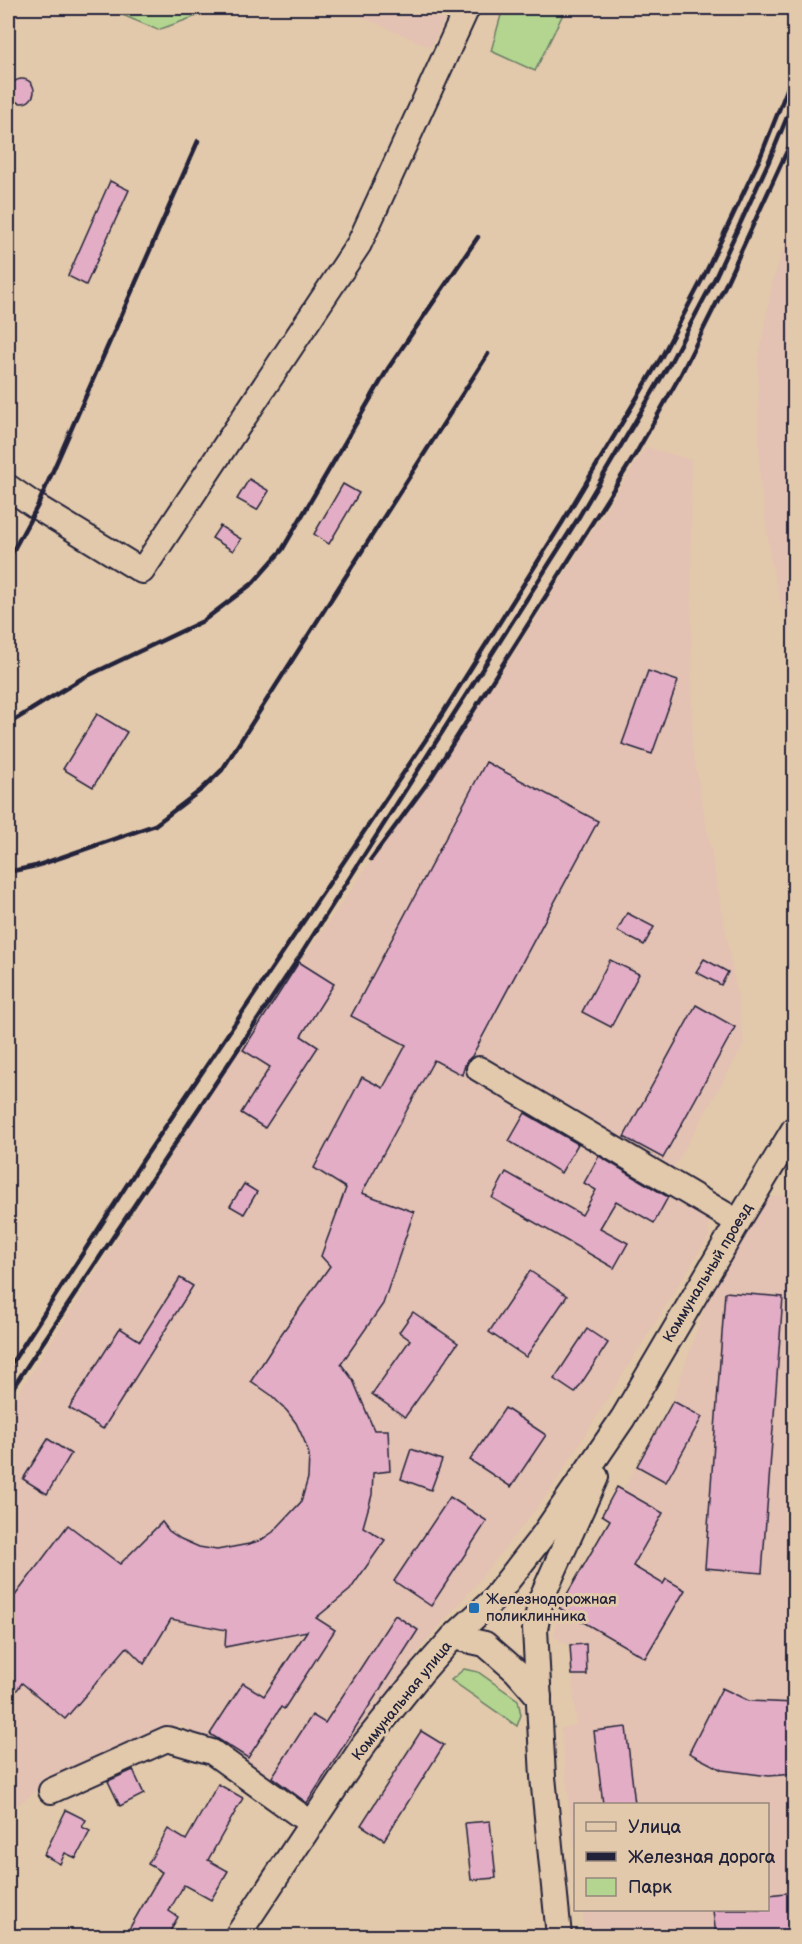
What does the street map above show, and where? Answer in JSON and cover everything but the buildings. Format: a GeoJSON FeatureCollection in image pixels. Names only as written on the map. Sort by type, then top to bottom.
{"type":"FeatureCollection","features":[{"type":"Feature","properties":{"kind":"street"},"geometry":{"type":"LineString","coordinates":[[8,487],[142,571],[359,244],[467,8]]}},
{"type":"Feature","properties":{"kind":"street"},"geometry":{"type":"LineString","coordinates":[[479,1069],[738,1222]]}},
{"type":"Feature","properties":{"kind":"street","name":"Коммунальный проезд"},"geometry":{"type":"LineString","coordinates":[[623,1418],[795,1129]]}},
{"type":"Feature","properties":{"kind":"street"},"geometry":{"type":"LineString","coordinates":[[559,1936],[543,1777],[535,1629],[542,1599],[623,1418]]}},
{"type":"Feature","properties":{"kind":"street","name":"Коммунальная улица"},"geometry":{"type":"LineString","coordinates":[[237,1936],[365,1743],[453,1637],[492,1600],[544,1534],[623,1418]]}},
{"type":"Feature","properties":{"kind":"street"},"geometry":{"type":"LineString","coordinates":[[453,1637],[484,1644],[516,1671],[539,1697]]}},
{"type":"Feature","properties":{"kind":"street"},"geometry":{"type":"LineString","coordinates":[[51,1791],[167,1739],[212,1752],[312,1824]]}},
{"type":"Feature","properties":{"kind":"shaded area"},"geometry":{"type":"Polygon","coordinates":[[[341,8],[450,8],[431,47],[341,8]]]}},
{"type":"Feature","properties":{"kind":"shaded area"},"geometry":{"type":"Polygon","coordinates":[[[794,219],[794,651],[772,567],[760,481],[758,361],[773,280],[794,219]]]}},
{"type":"Feature","properties":{"kind":"shaded area"},"geometry":{"type":"Polygon","coordinates":[[[646,447],[691,460],[692,747],[744,1044],[663,1187],[708,1219],[709,1236],[550,1491],[472,1589],[422,1646],[310,1811],[181,1724],[65,1770],[8,1812],[8,1409],[238,1052],[503,671],[646,447]]]}},
{"type":"Feature","properties":{"kind":"shaded area"},"geometry":{"type":"Polygon","coordinates":[[[794,1158],[794,1936],[585,1936],[582,1911],[769,1911],[769,1803],[574,1803],[574,1845],[561,1728],[576,1725],[571,1647],[554,1636],[559,1608],[610,1520],[602,1515],[617,1487],[623,1490],[673,1401],[710,1291],[768,1198],[791,1194],[789,1168],[794,1158]]]}},
{"type":"Feature","properties":{"kind":"green space"},"geometry":{"type":"Polygon","coordinates":[[[106,8],[219,8],[158,30],[106,8]]]}},
{"type":"Feature","properties":{"kind":"green space"},"geometry":{"type":"Polygon","coordinates":[[[503,8],[566,8],[535,71],[491,51],[503,8]]]}},
{"type":"Feature","properties":{"kind":"green space"},"geometry":{"type":"Polygon","coordinates":[[[464,1669],[478,1672],[518,1700],[521,1715],[517,1726],[451,1680],[464,1669]]]}},
{"type":"Feature","properties":{"kind":"railway"},"geometry":{"type":"LineString","coordinates":[[8,1369],[143,1160],[431,732],[562,523],[662,356],[706,272],[760,158],[794,72]]}},
{"type":"Feature","properties":{"kind":"railway"},"geometry":{"type":"LineString","coordinates":[[8,1395],[300,956],[577,520],[671,361],[716,276],[769,161],[794,100]]}},
{"type":"Feature","properties":{"kind":"railway"},"geometry":{"type":"LineString","coordinates":[[371,859],[431,778],[635,455],[681,374],[724,288],[794,136]]}},
{"type":"Feature","properties":{"kind":"railway"},"geometry":{"type":"LineString","coordinates":[[8,560],[37,507],[198,141]]}},
{"type":"Feature","properties":{"kind":"railway"},"geometry":{"type":"LineString","coordinates":[[8,724],[81,679],[203,621],[253,583],[282,550],[389,367],[478,237]]}},
{"type":"Feature","properties":{"kind":"railway"},"geometry":{"type":"LineString","coordinates":[[8,872],[36,866],[155,825],[201,790],[222,770],[488,354]]}},
{"type":"Feature","properties":{"kind":"place","name":"Железнодорожная поликлинника"},"geometry":{"type":"Point","coordinates":[474,1608]}}]}
